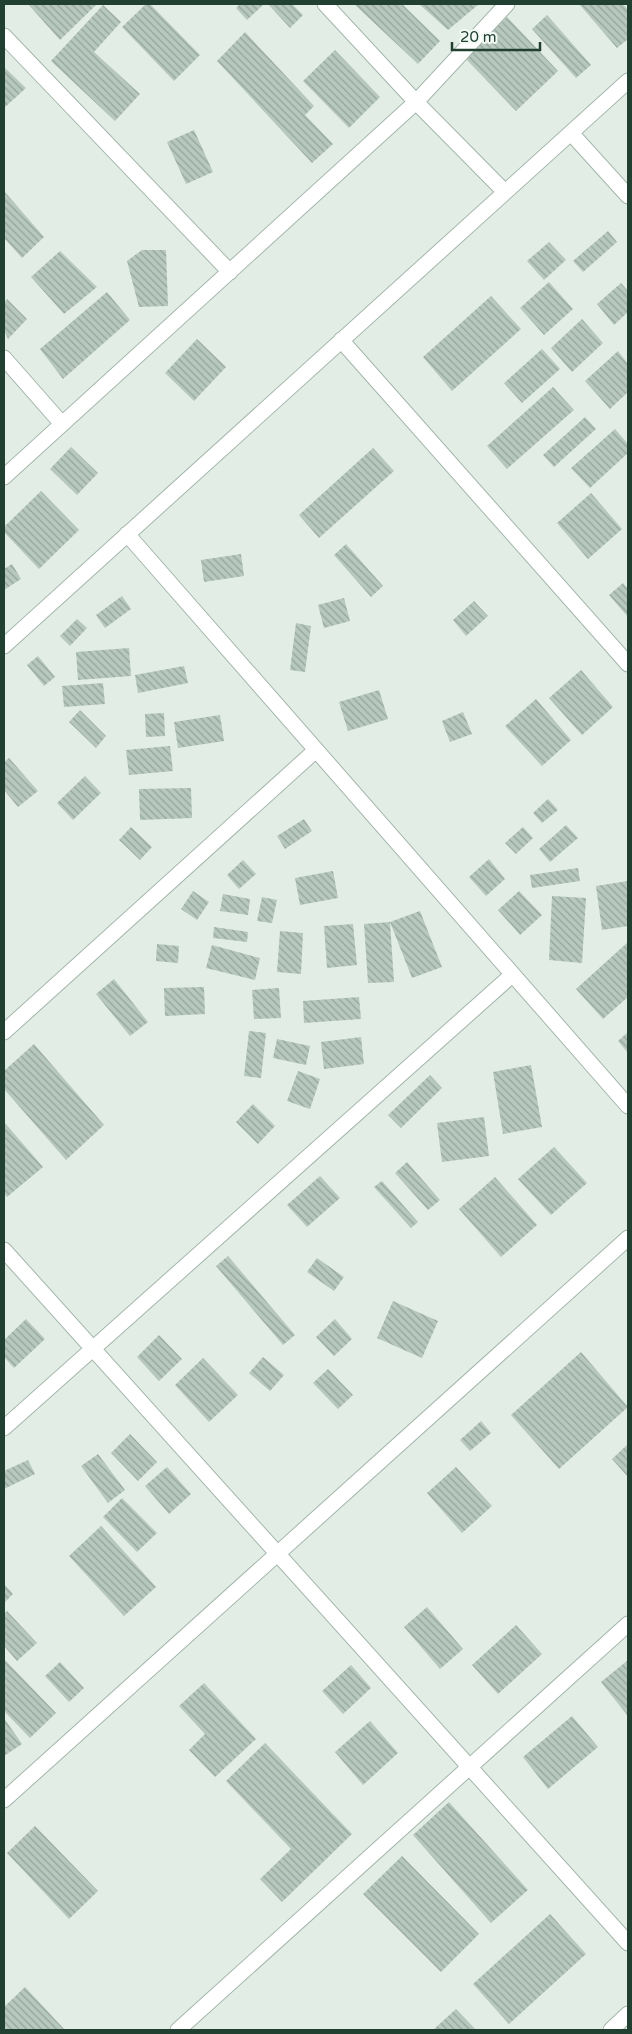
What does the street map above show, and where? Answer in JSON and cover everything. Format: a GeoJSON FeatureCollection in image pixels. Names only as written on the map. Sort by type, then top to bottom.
{"type":"FeatureCollection","features":[{"type":"Feature","properties":{"kind":"street"},"geometry":{"type":"LineString","coordinates":[[325,4],[416,102],[505,192]]}},
{"type":"Feature","properties":{"kind":"street"},"geometry":{"type":"LineString","coordinates":[[4,477],[416,102],[507,4]]}},
{"type":"Feature","properties":{"kind":"street"},"geometry":{"type":"LineString","coordinates":[[4,36],[230,272]]}},
{"type":"Feature","properties":{"kind":"street"},"geometry":{"type":"LineString","coordinates":[[4,646],[628,82]]}},
{"type":"Feature","properties":{"kind":"street"},"geometry":{"type":"LineString","coordinates":[[571,133],[628,196]]}},
{"type":"Feature","properties":{"kind":"street"},"geometry":{"type":"LineString","coordinates":[[341,340],[628,664]]}},
{"type":"Feature","properties":{"kind":"street"},"geometry":{"type":"LineString","coordinates":[[4,358],[62,424]]}},
{"type":"Feature","properties":{"kind":"street"},"geometry":{"type":"LineString","coordinates":[[126,534],[628,1106]]}},
{"type":"Feature","properties":{"kind":"street"},"geometry":{"type":"LineString","coordinates":[[4,1032],[316,750]]}},
{"type":"Feature","properties":{"kind":"street"},"geometry":{"type":"LineString","coordinates":[[4,1428],[512,975]]}},
{"type":"Feature","properties":{"kind":"street"},"geometry":{"type":"LineString","coordinates":[[4,1800],[628,1238]]}},
{"type":"Feature","properties":{"kind":"street"},"geometry":{"type":"LineString","coordinates":[[4,1250],[628,1942]]}},
{"type":"Feature","properties":{"kind":"street"},"geometry":{"type":"LineString","coordinates":[[178,2030],[628,1624]]}},
{"type":"Feature","properties":{"kind":"street"},"geometry":{"type":"LineString","coordinates":[[611,2030],[628,2014]]}},
{"type":"Feature","properties":{"kind":"building"},"geometry":{"type":"Polygon","coordinates":[[[28,4],[97,4],[60,40],[28,4]]]}},
{"type":"Feature","properties":{"kind":"building"},"geometry":{"type":"Polygon","coordinates":[[[146,4],[150,4],[200,55],[174,81],[122,27],[146,4]]]}},
{"type":"Feature","properties":{"kind":"building"},"geometry":{"type":"Polygon","coordinates":[[[240,4],[264,4],[247,20],[236,8],[240,4]]]}},
{"type":"Feature","properties":{"kind":"building"},"geometry":{"type":"Polygon","coordinates":[[[268,4],[292,4],[303,15],[290,28],[268,4]]]}},
{"type":"Feature","properties":{"kind":"building"},"geometry":{"type":"Polygon","coordinates":[[[354,4],[402,4],[440,41],[418,64],[354,4]]]}},
{"type":"Feature","properties":{"kind":"building"},"geometry":{"type":"Polygon","coordinates":[[[419,4],[479,4],[448,30],[419,4]]]}},
{"type":"Feature","properties":{"kind":"building"},"geometry":{"type":"Polygon","coordinates":[[[579,4],[623,4],[628,10],[628,39],[617,48],[579,4]]]}},
{"type":"Feature","properties":{"kind":"building"},"geometry":{"type":"Polygon","coordinates":[[[103,5],[121,22],[94,52],[140,94],[115,121],[51,61],[103,5]]]}},
{"type":"Feature","properties":{"kind":"building"},"geometry":{"type":"Polygon","coordinates":[[[547,15],[591,65],[576,78],[532,29],[547,15]]]}},
{"type":"Feature","properties":{"kind":"building"},"geometry":{"type":"Polygon","coordinates":[[[507,17],[558,71],[516,111],[465,58],[507,17]]]}},
{"type":"Feature","properties":{"kind":"building"},"geometry":{"type":"Polygon","coordinates":[[[245,32],[314,106],[305,115],[333,144],[312,163],[217,61],[245,32]]]}},
{"type":"Feature","properties":{"kind":"building"},"geometry":{"type":"Polygon","coordinates":[[[335,50],[380,97],[349,128],[303,81],[335,50]]]}},
{"type":"Feature","properties":{"kind":"building"},"geometry":{"type":"Polygon","coordinates":[[[4,67],[26,88],[4,108],[4,67]]]}},
{"type":"Feature","properties":{"kind":"building"},"geometry":{"type":"Polygon","coordinates":[[[194,130],[213,172],[186,184],[167,142],[194,130]]]}},
{"type":"Feature","properties":{"kind":"building"},"geometry":{"type":"Polygon","coordinates":[[[4,191],[44,237],[22,258],[4,238],[4,191]]]}},
{"type":"Feature","properties":{"kind":"building"},"geometry":{"type":"Polygon","coordinates":[[[608,231],[617,242],[583,272],[573,261],[608,231]]]}},
{"type":"Feature","properties":{"kind":"building"},"geometry":{"type":"Polygon","coordinates":[[[549,242],[566,260],[544,280],[527,261],[549,242]]]}},
{"type":"Feature","properties":{"kind":"building"},"geometry":{"type":"Polygon","coordinates":[[[142,250],[166,250],[168,306],[139,307],[127,261],[142,250]]]}},
{"type":"Feature","properties":{"kind":"building"},"geometry":{"type":"Polygon","coordinates":[[[60,251],[97,287],[64,314],[31,277],[60,251]]]}},
{"type":"Feature","properties":{"kind":"building"},"geometry":{"type":"Polygon","coordinates":[[[549,282],[573,309],[544,335],[520,308],[549,282]]]}},
{"type":"Feature","properties":{"kind":"building"},"geometry":{"type":"Polygon","coordinates":[[[621,283],[628,291],[628,312],[614,325],[597,304],[621,283]]]}},
{"type":"Feature","properties":{"kind":"building"},"geometry":{"type":"Polygon","coordinates":[[[107,292],[130,320],[63,379],[40,349],[107,292]]]}},
{"type":"Feature","properties":{"kind":"building"},"geometry":{"type":"Polygon","coordinates":[[[491,296],[521,329],[452,391],[423,357],[491,296]]]}},
{"type":"Feature","properties":{"kind":"building"},"geometry":{"type":"Polygon","coordinates":[[[7,299],[27,319],[8,339],[4,330],[4,303],[7,299]]]}},
{"type":"Feature","properties":{"kind":"building"},"geometry":{"type":"Polygon","coordinates":[[[582,319],[603,343],[572,372],[551,348],[582,319]]]}},
{"type":"Feature","properties":{"kind":"building"},"geometry":{"type":"Polygon","coordinates":[[[197,339],[226,367],[194,401],[165,373],[197,339]]]}},
{"type":"Feature","properties":{"kind":"building"},"geometry":{"type":"Polygon","coordinates":[[[542,349],[560,369],[522,403],[504,383],[542,349]]]}},
{"type":"Feature","properties":{"kind":"building"},"geometry":{"type":"Polygon","coordinates":[[[618,351],[628,364],[628,392],[610,409],[585,381],[618,351]]]}},
{"type":"Feature","properties":{"kind":"building"},"geometry":{"type":"Polygon","coordinates":[[[553,387],[574,410],[507,469],[487,446],[553,387]]]}},
{"type":"Feature","properties":{"kind":"building"},"geometry":{"type":"Polygon","coordinates":[[[585,417],[596,429],[554,467],[543,455],[585,417]]]}},
{"type":"Feature","properties":{"kind":"building"},"geometry":{"type":"Polygon","coordinates":[[[615,429],[628,444],[628,453],[590,488],[571,468],[615,429]]]}},
{"type":"Feature","properties":{"kind":"building"},"geometry":{"type":"Polygon","coordinates":[[[71,447],[98,473],[77,495],[50,469],[71,447]]]}},
{"type":"Feature","properties":{"kind":"building"},"geometry":{"type":"Polygon","coordinates":[[[373,448],[394,471],[319,538],[299,515],[373,448]]]}},
{"type":"Feature","properties":{"kind":"building"},"geometry":{"type":"Polygon","coordinates":[[[41,491],[79,530],[39,569],[4,532],[4,527],[41,491]]]}},
{"type":"Feature","properties":{"kind":"building"},"geometry":{"type":"Polygon","coordinates":[[[591,493],[622,529],[588,559],[557,523],[591,493]]]}},
{"type":"Feature","properties":{"kind":"building"},"geometry":{"type":"Polygon","coordinates":[[[346,544],[383,586],[371,597],[334,555],[346,544]]]}},
{"type":"Feature","properties":{"kind":"building"},"geometry":{"type":"Polygon","coordinates":[[[241,554],[244,576],[204,582],[201,560],[241,554]]]}},
{"type":"Feature","properties":{"kind":"building"},"geometry":{"type":"Polygon","coordinates":[[[12,564],[21,579],[4,590],[4,569],[12,564]]]}},
{"type":"Feature","properties":{"kind":"building"},"geometry":{"type":"Polygon","coordinates":[[[623,583],[628,589],[628,617],[609,595],[623,583]]]}},
{"type":"Feature","properties":{"kind":"building"},"geometry":{"type":"Polygon","coordinates":[[[122,596],[131,609],[105,628],[96,615],[122,596]]]}},
{"type":"Feature","properties":{"kind":"building"},"geometry":{"type":"Polygon","coordinates":[[[344,598],[350,621],[324,628],[318,605],[344,598]]]}},
{"type":"Feature","properties":{"kind":"building"},"geometry":{"type":"Polygon","coordinates":[[[474,601],[488,616],[466,636],[453,620],[474,601]]]}},
{"type":"Feature","properties":{"kind":"building"},"geometry":{"type":"Polygon","coordinates":[[[77,619],[87,628],[70,646],[60,636],[77,619]]]}},
{"type":"Feature","properties":{"kind":"building"},"geometry":{"type":"Polygon","coordinates":[[[296,623],[311,626],[305,672],[290,670],[296,623]]]}},
{"type":"Feature","properties":{"kind":"building"},"geometry":{"type":"Polygon","coordinates":[[[129,648],[131,676],[78,680],[76,652],[129,648]]]}},
{"type":"Feature","properties":{"kind":"building"},"geometry":{"type":"Polygon","coordinates":[[[38,656],[55,677],[44,686],[27,665],[38,656]]]}},
{"type":"Feature","properties":{"kind":"building"},"geometry":{"type":"Polygon","coordinates":[[[184,666],[188,683],[138,693],[135,675],[184,666]]]}},
{"type":"Feature","properties":{"kind":"building"},"geometry":{"type":"Polygon","coordinates":[[[581,670],[613,707],[582,735],[549,698],[581,670]]]}},
{"type":"Feature","properties":{"kind":"building"},"geometry":{"type":"Polygon","coordinates":[[[103,683],[105,704],[64,707],[62,686],[103,683]]]}},
{"type":"Feature","properties":{"kind":"building"},"geometry":{"type":"Polygon","coordinates":[[[379,690],[388,719],[348,731],[339,702],[379,690]]]}},
{"type":"Feature","properties":{"kind":"building"},"geometry":{"type":"Polygon","coordinates":[[[536,699],[571,740],[542,766],[505,726],[536,699]]]}},
{"type":"Feature","properties":{"kind":"building"},"geometry":{"type":"Polygon","coordinates":[[[80,710],[106,736],[96,748],[69,722],[80,710]]]}},
{"type":"Feature","properties":{"kind":"building"},"geometry":{"type":"Polygon","coordinates":[[[463,712],[472,734],[450,742],[442,721],[463,712]]]}},
{"type":"Feature","properties":{"kind":"building"},"geometry":{"type":"Polygon","coordinates":[[[164,713],[165,736],[146,737],[145,714],[164,713]]]}},
{"type":"Feature","properties":{"kind":"building"},"geometry":{"type":"Polygon","coordinates":[[[220,715],[224,741],[178,748],[174,722],[220,715]]]}},
{"type":"Feature","properties":{"kind":"building"},"geometry":{"type":"Polygon","coordinates":[[[170,746],[173,771],[129,775],[126,750],[170,746]]]}},
{"type":"Feature","properties":{"kind":"building"},"geometry":{"type":"Polygon","coordinates":[[[9,758],[38,791],[18,807],[4,790],[4,762],[9,758]]]}},
{"type":"Feature","properties":{"kind":"building"},"geometry":{"type":"Polygon","coordinates":[[[85,776],[101,793],[73,820],[57,803],[85,776]]]}},
{"type":"Feature","properties":{"kind":"building"},"geometry":{"type":"Polygon","coordinates":[[[191,788],[192,818],[140,820],[139,789],[191,788]]]}},
{"type":"Feature","properties":{"kind":"building"},"geometry":{"type":"Polygon","coordinates":[[[548,799],[558,810],[542,823],[533,813],[548,799]]]}},
{"type":"Feature","properties":{"kind":"building"},"geometry":{"type":"Polygon","coordinates":[[[304,819],[312,831],[285,849],[277,836],[304,819]]]}},
{"type":"Feature","properties":{"kind":"building"},"geometry":{"type":"Polygon","coordinates":[[[566,825],[578,838],[550,862],[539,849],[566,825]]]}},
{"type":"Feature","properties":{"kind":"building"},"geometry":{"type":"Polygon","coordinates":[[[131,827],[152,847],[140,860],[119,840],[131,827]]]}},
{"type":"Feature","properties":{"kind":"building"},"geometry":{"type":"Polygon","coordinates":[[[523,827],[533,838],[516,854],[505,843],[523,827]]]}},
{"type":"Feature","properties":{"kind":"building"},"geometry":{"type":"Polygon","coordinates":[[[489,859],[505,879],[486,896],[469,877],[489,859]]]}},
{"type":"Feature","properties":{"kind":"building"},"geometry":{"type":"Polygon","coordinates":[[[243,860],[256,874],[239,889],[227,875],[243,860]]]}},
{"type":"Feature","properties":{"kind":"building"},"geometry":{"type":"Polygon","coordinates":[[[578,868],[580,881],[532,888],[530,875],[578,868]]]}},
{"type":"Feature","properties":{"kind":"building"},"geometry":{"type":"Polygon","coordinates":[[[333,871],[338,898],[300,905],[295,878],[333,871]]]}},
{"type":"Feature","properties":{"kind":"building"},"geometry":{"type":"Polygon","coordinates":[[[628,881],[628,926],[602,930],[596,886],[628,881]]]}},
{"type":"Feature","properties":{"kind":"building"},"geometry":{"type":"Polygon","coordinates":[[[193,891],[209,902],[197,920],[181,909],[193,891]]]}},
{"type":"Feature","properties":{"kind":"building"},"geometry":{"type":"Polygon","coordinates":[[[519,891],[542,915],[520,935],[498,910],[519,891]]]}},
{"type":"Feature","properties":{"kind":"building"},"geometry":{"type":"Polygon","coordinates":[[[223,894],[250,899],[248,915],[220,911],[223,894]]]}},
{"type":"Feature","properties":{"kind":"building"},"geometry":{"type":"Polygon","coordinates":[[[552,896],[586,898],[582,963],[549,960],[552,896]]]}},
{"type":"Feature","properties":{"kind":"building"},"geometry":{"type":"Polygon","coordinates":[[[262,897],[277,900],[272,923],[257,921],[262,897]]]}},
{"type":"Feature","properties":{"kind":"building"},"geometry":{"type":"Polygon","coordinates":[[[420,911],[442,967],[412,978],[390,922],[420,911]]]}},
{"type":"Feature","properties":{"kind":"building"},"geometry":{"type":"Polygon","coordinates":[[[390,922],[394,982],[368,983],[364,924],[390,922]]]}},
{"type":"Feature","properties":{"kind":"building"},"geometry":{"type":"Polygon","coordinates":[[[353,924],[357,965],[327,968],[324,926],[353,924]]]}},
{"type":"Feature","properties":{"kind":"building"},"geometry":{"type":"Polygon","coordinates":[[[214,927],[248,932],[247,942],[213,938],[214,927]]]}},
{"type":"Feature","properties":{"kind":"building"},"geometry":{"type":"Polygon","coordinates":[[[280,931],[303,933],[301,974],[277,972],[280,931]]]}},
{"type":"Feature","properties":{"kind":"building"},"geometry":{"type":"Polygon","coordinates":[[[628,942],[628,997],[603,1019],[576,989],[628,942]]]}},
{"type":"Feature","properties":{"kind":"building"},"geometry":{"type":"Polygon","coordinates":[[[157,944],[179,946],[178,963],[156,961],[157,944]]]}},
{"type":"Feature","properties":{"kind":"building"},"geometry":{"type":"Polygon","coordinates":[[[212,945],[260,958],[255,980],[206,968],[212,945]]]}},
{"type":"Feature","properties":{"kind":"building"},"geometry":{"type":"Polygon","coordinates":[[[114,979],[148,1022],[130,1036],[96,994],[114,979]]]}},
{"type":"Feature","properties":{"kind":"building"},"geometry":{"type":"Polygon","coordinates":[[[204,987],[205,1014],[165,1016],[164,988],[204,987]]]}},
{"type":"Feature","properties":{"kind":"building"},"geometry":{"type":"Polygon","coordinates":[[[279,988],[281,1018],[254,1019],[252,990],[279,988]]]}},
{"type":"Feature","properties":{"kind":"building"},"geometry":{"type":"Polygon","coordinates":[[[359,997],[361,1019],[304,1023],[303,1001],[359,997]]]}},
{"type":"Feature","properties":{"kind":"building"},"geometry":{"type":"Polygon","coordinates":[[[249,1031],[266,1033],[261,1078],[244,1076],[249,1031]]]}},
{"type":"Feature","properties":{"kind":"building"},"geometry":{"type":"Polygon","coordinates":[[[628,1032],[628,1053],[618,1041],[628,1032]]]}},
{"type":"Feature","properties":{"kind":"building"},"geometry":{"type":"Polygon","coordinates":[[[361,1037],[364,1064],[324,1069],[321,1042],[361,1037]]]}},
{"type":"Feature","properties":{"kind":"building"},"geometry":{"type":"Polygon","coordinates":[[[277,1039],[310,1046],[306,1065],[273,1058],[277,1039]]]}},
{"type":"Feature","properties":{"kind":"building"},"geometry":{"type":"Polygon","coordinates":[[[34,1044],[104,1125],[66,1160],[4,1089],[4,1071],[34,1044]]]}},
{"type":"Feature","properties":{"kind":"building"},"geometry":{"type":"Polygon","coordinates":[[[531,1065],[542,1127],[503,1134],[493,1072],[531,1065]]]}},
{"type":"Feature","properties":{"kind":"building"},"geometry":{"type":"Polygon","coordinates":[[[298,1071],[320,1079],[310,1109],[287,1101],[298,1071]]]}},
{"type":"Feature","properties":{"kind":"building"},"geometry":{"type":"Polygon","coordinates":[[[430,1075],[442,1088],[401,1128],[388,1115],[430,1075]]]}},
{"type":"Feature","properties":{"kind":"building"},"geometry":{"type":"Polygon","coordinates":[[[253,1104],[275,1126],[258,1144],[236,1122],[253,1104]]]}},
{"type":"Feature","properties":{"kind":"building"},"geometry":{"type":"Polygon","coordinates":[[[484,1117],[489,1156],[442,1162],[437,1123],[484,1117]]]}},
{"type":"Feature","properties":{"kind":"building"},"geometry":{"type":"Polygon","coordinates":[[[4,1122],[43,1167],[7,1197],[4,1193],[4,1122]]]}},
{"type":"Feature","properties":{"kind":"building"},"geometry":{"type":"Polygon","coordinates":[[[554,1147],[587,1183],[551,1215],[518,1179],[554,1147]]]}},
{"type":"Feature","properties":{"kind":"building"},"geometry":{"type":"Polygon","coordinates":[[[407,1162],[440,1200],[428,1210],[395,1173],[407,1162]]]}},
{"type":"Feature","properties":{"kind":"building"},"geometry":{"type":"Polygon","coordinates":[[[320,1176],[340,1198],[307,1227],[287,1205],[320,1176]]]}},
{"type":"Feature","properties":{"kind":"building"},"geometry":{"type":"Polygon","coordinates":[[[495,1177],[537,1225],[501,1257],[459,1209],[495,1177]]]}},
{"type":"Feature","properties":{"kind":"building"},"geometry":{"type":"Polygon","coordinates":[[[382,1181],[418,1222],[411,1228],[374,1187],[382,1181]]]}},
{"type":"Feature","properties":{"kind":"building"},"geometry":{"type":"Polygon","coordinates":[[[228,1256],[295,1335],[283,1345],[216,1266],[228,1256]]]}},
{"type":"Feature","properties":{"kind":"building"},"geometry":{"type":"Polygon","coordinates":[[[317,1258],[344,1277],[334,1291],[307,1272],[317,1258]]]}},
{"type":"Feature","properties":{"kind":"building"},"geometry":{"type":"Polygon","coordinates":[[[393,1301],[438,1321],[422,1358],[377,1338],[393,1301]]]}},
{"type":"Feature","properties":{"kind":"building"},"geometry":{"type":"Polygon","coordinates":[[[26,1319],[45,1339],[14,1368],[4,1357],[4,1340],[26,1319]]]}},
{"type":"Feature","properties":{"kind":"building"},"geometry":{"type":"Polygon","coordinates":[[[335,1319],[352,1339],[334,1356],[316,1337],[335,1319]]]}},
{"type":"Feature","properties":{"kind":"building"},"geometry":{"type":"Polygon","coordinates":[[[159,1335],[182,1359],[159,1381],[137,1357],[159,1335]]]}},
{"type":"Feature","properties":{"kind":"building"},"geometry":{"type":"Polygon","coordinates":[[[581,1352],[628,1407],[559,1469],[511,1415],[581,1352]]]}},
{"type":"Feature","properties":{"kind":"building"},"geometry":{"type":"Polygon","coordinates":[[[263,1357],[284,1375],[270,1391],[249,1373],[263,1357]]]}},
{"type":"Feature","properties":{"kind":"building"},"geometry":{"type":"Polygon","coordinates":[[[203,1358],[238,1395],[209,1422],[175,1385],[203,1358]]]}},
{"type":"Feature","properties":{"kind":"building"},"geometry":{"type":"Polygon","coordinates":[[[328,1369],[353,1395],[338,1409],[313,1383],[328,1369]]]}},
{"type":"Feature","properties":{"kind":"building"},"geometry":{"type":"Polygon","coordinates":[[[481,1421],[491,1433],[470,1451],[460,1440],[481,1421]]]}},
{"type":"Feature","properties":{"kind":"building"},"geometry":{"type":"Polygon","coordinates":[[[130,1434],[157,1462],[138,1481],[111,1453],[130,1434]]]}},
{"type":"Feature","properties":{"kind":"building"},"geometry":{"type":"Polygon","coordinates":[[[628,1444],[628,1475],[627,1476],[612,1459],[628,1444]]]}},
{"type":"Feature","properties":{"kind":"building"},"geometry":{"type":"Polygon","coordinates":[[[98,1454],[125,1490],[108,1503],[81,1466],[98,1454]]]}},
{"type":"Feature","properties":{"kind":"building"},"geometry":{"type":"Polygon","coordinates":[[[28,1460],[35,1474],[4,1489],[4,1471],[28,1460]]]}},
{"type":"Feature","properties":{"kind":"building"},"geometry":{"type":"Polygon","coordinates":[[[167,1467],[191,1494],[169,1514],[145,1486],[167,1467]]]}},
{"type":"Feature","properties":{"kind":"building"},"geometry":{"type":"Polygon","coordinates":[[[456,1467],[492,1506],[462,1533],[427,1493],[456,1467]]]}},
{"type":"Feature","properties":{"kind":"building"},"geometry":{"type":"Polygon","coordinates":[[[122,1498],[157,1533],[137,1552],[103,1517],[122,1498]]]}},
{"type":"Feature","properties":{"kind":"building"},"geometry":{"type":"Polygon","coordinates":[[[101,1526],[156,1587],[124,1616],[69,1556],[101,1526]]]}},
{"type":"Feature","properties":{"kind":"building"},"geometry":{"type":"Polygon","coordinates":[[[4,1584],[13,1594],[4,1603],[4,1584]]]}},
{"type":"Feature","properties":{"kind":"building"},"geometry":{"type":"Polygon","coordinates":[[[427,1607],[463,1649],[440,1669],[404,1627],[427,1607]]]}},
{"type":"Feature","properties":{"kind":"building"},"geometry":{"type":"Polygon","coordinates":[[[7,1611],[37,1643],[17,1661],[4,1646],[4,1614],[7,1611]]]}},
{"type":"Feature","properties":{"kind":"building"},"geometry":{"type":"Polygon","coordinates":[[[516,1625],[542,1654],[498,1694],[472,1665],[516,1625]]]}},
{"type":"Feature","properties":{"kind":"building"},"geometry":{"type":"Polygon","coordinates":[[[4,1659],[56,1713],[30,1738],[4,1711],[4,1659]]]}},
{"type":"Feature","properties":{"kind":"building"},"geometry":{"type":"Polygon","coordinates":[[[628,1660],[628,1714],[627,1715],[601,1682],[628,1660]]]}},
{"type":"Feature","properties":{"kind":"building"},"geometry":{"type":"Polygon","coordinates":[[[60,1662],[84,1688],[69,1702],[45,1676],[60,1662]]]}},
{"type":"Feature","properties":{"kind":"building"},"geometry":{"type":"Polygon","coordinates":[[[351,1665],[371,1688],[343,1714],[322,1691],[351,1665]]]}},
{"type":"Feature","properties":{"kind":"building"},"geometry":{"type":"Polygon","coordinates":[[[204,1683],[256,1739],[215,1777],[189,1750],[205,1734],[179,1706],[204,1683]]]}},
{"type":"Feature","properties":{"kind":"building"},"geometry":{"type":"Polygon","coordinates":[[[572,1716],[598,1747],[548,1789],[523,1757],[572,1716]]]}},
{"type":"Feature","properties":{"kind":"building"},"geometry":{"type":"Polygon","coordinates":[[[4,1718],[22,1744],[4,1756],[4,1718]]]}},
{"type":"Feature","properties":{"kind":"building"},"geometry":{"type":"Polygon","coordinates":[[[370,1721],[398,1753],[363,1785],[335,1752],[370,1721]]]}},
{"type":"Feature","properties":{"kind":"building"},"geometry":{"type":"Polygon","coordinates":[[[265,1743],[352,1834],[282,1902],[260,1879],[291,1849],[226,1781],[265,1743]]]}},
{"type":"Feature","properties":{"kind":"building"},"geometry":{"type":"Polygon","coordinates":[[[449,1802],[528,1890],[491,1923],[413,1835],[449,1802]]]}},
{"type":"Feature","properties":{"kind":"building"},"geometry":{"type":"Polygon","coordinates":[[[35,1826],[98,1891],[69,1919],[7,1853],[35,1826]]]}},
{"type":"Feature","properties":{"kind":"building"},"geometry":{"type":"Polygon","coordinates":[[[402,1856],[479,1934],[441,1972],[363,1894],[402,1856]]]}},
{"type":"Feature","properties":{"kind":"building"},"geometry":{"type":"Polygon","coordinates":[[[550,1914],[586,1954],[509,2024],[473,1984],[550,1914]]]}},
{"type":"Feature","properties":{"kind":"building"},"geometry":{"type":"Polygon","coordinates":[[[25,1987],[64,2029],[7,2030],[4,2027],[4,2007],[25,1987]]]}},
{"type":"Feature","properties":{"kind":"building"},"geometry":{"type":"Polygon","coordinates":[[[456,2009],[476,2030],[433,2030],[456,2009]]]}}]}
